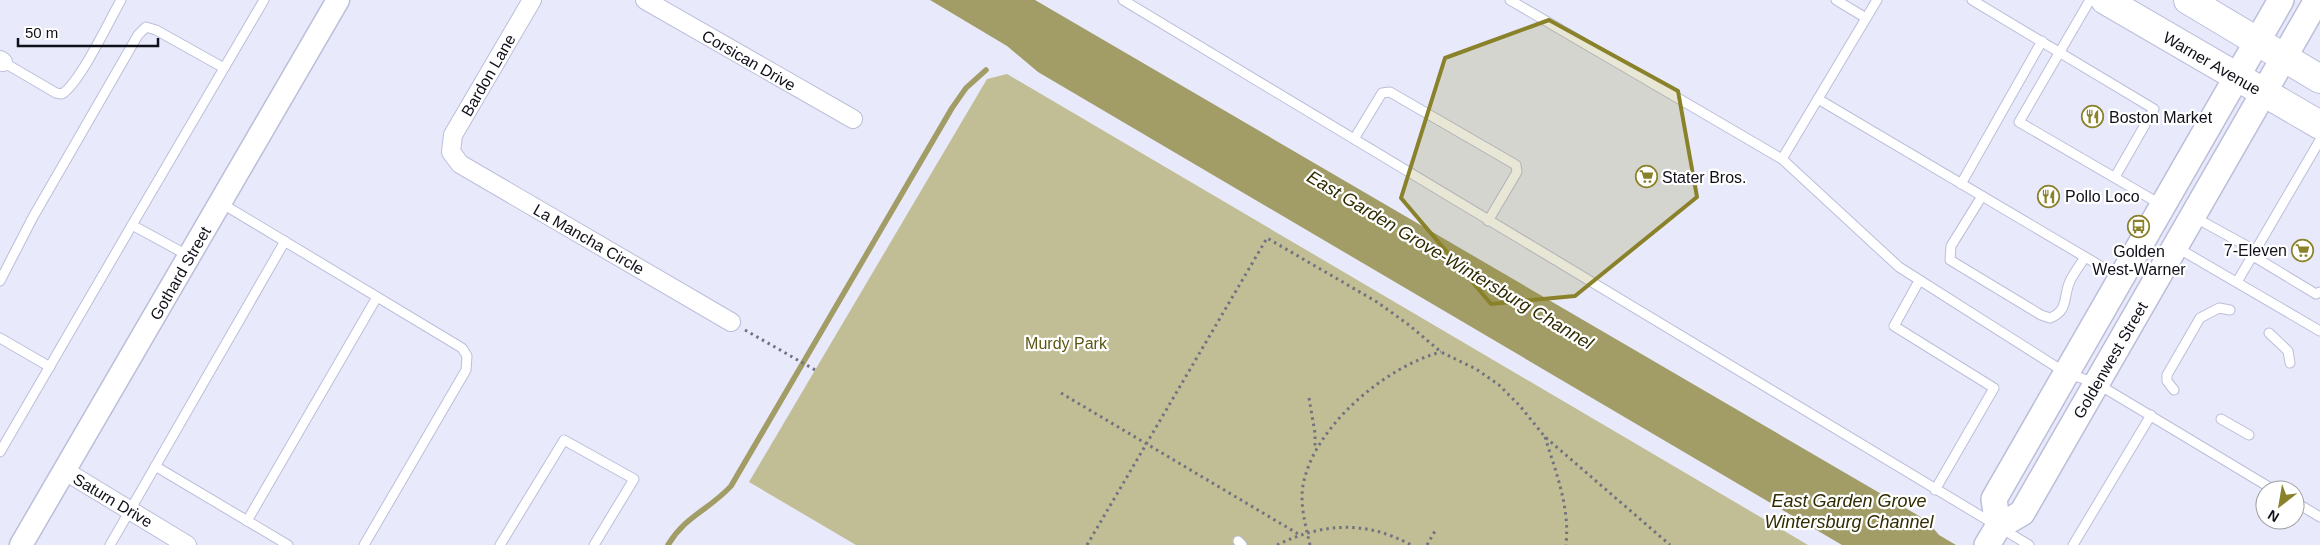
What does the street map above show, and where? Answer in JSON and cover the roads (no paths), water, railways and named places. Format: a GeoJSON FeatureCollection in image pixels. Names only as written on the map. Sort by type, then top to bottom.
{"type":"FeatureCollection","features":[{"type":"Feature","properties":{"kind":"main road","name":"Warner Avenue"},"geometry":{"type":"LineString","coordinates":[[2105,0],[2320,126]]}},
{"type":"Feature","properties":{"kind":"main road"},"geometry":{"type":"LineString","coordinates":[[2188,0],[2320,78]]}},
{"type":"Feature","properties":{"kind":"main road","name":"Goldenwest Street"},"geometry":{"type":"LineString","coordinates":[[1992,536],[1994,499],[2282,0]]}},
{"type":"Feature","properties":{"kind":"main road","name":"Goldenwest Street"},"geometry":{"type":"LineString","coordinates":[[1992,536],[2022,513],[2317,0]]}},
{"type":"Feature","properties":{"kind":"street","name":"Gothard Street"},"geometry":{"type":"LineString","coordinates":[[21,545],[338,0]]}},
{"type":"Feature","properties":{"kind":"street","name":"Bardon Lane"},"geometry":{"type":"LineString","coordinates":[[451,152],[453,135],[532,0]]}},
{"type":"Feature","properties":{"kind":"street","name":"Corsican Drive"},"geometry":{"type":"LineString","coordinates":[[645,0],[853,119]]}},
{"type":"Feature","properties":{"kind":"street","name":"La Mancha Circle"},"geometry":{"type":"LineString","coordinates":[[451,152],[460,164],[731,322]]}},
{"type":"Feature","properties":{"kind":"street","name":"Saturn Drive"},"geometry":{"type":"LineString","coordinates":[[65,471],[187,545]]}},
{"type":"Feature","properties":{"kind":"lane"},"geometry":{"type":"LineString","coordinates":[[1,63],[56,93],[62,94],[68,91],[121,0]]}},
{"type":"Feature","properties":{"kind":"lane"},"geometry":{"type":"LineString","coordinates":[[0,452],[264,0]]}},
{"type":"Feature","properties":{"kind":"lane"},"geometry":{"type":"LineString","coordinates":[[1123,0],[1935,490],[1992,536],[2029,545]]}},
{"type":"Feature","properties":{"kind":"lane"},"geometry":{"type":"LineString","coordinates":[[1510,0],[1782,159],[1899,267],[1920,281],[2066,373],[2096,383],[2258,480]]}},
{"type":"Feature","properties":{"kind":"lane"},"geometry":{"type":"LineString","coordinates":[[1836,0],[1866,18]]}},
{"type":"Feature","properties":{"kind":"lane"},"geometry":{"type":"LineString","coordinates":[[1782,159],[1877,0]]}},
{"type":"Feature","properties":{"kind":"lane"},"geometry":{"type":"LineString","coordinates":[[1972,0],[2154,109],[2115,177]]}},
{"type":"Feature","properties":{"kind":"lane"},"geometry":{"type":"LineString","coordinates":[[2090,0],[2019,122],[2163,206]]}},
{"type":"Feature","properties":{"kind":"lane"},"geometry":{"type":"LineString","coordinates":[[0,281],[33,217],[138,35],[146,27],[156,30],[224,68]]}},
{"type":"Feature","properties":{"kind":"lane"},"geometry":{"type":"LineString","coordinates":[[1961,184],[2042,42]]}},
{"type":"Feature","properties":{"kind":"lane"},"geometry":{"type":"LineString","coordinates":[[1354,140],[1382,93],[1390,92],[1516,165],[1517,172],[1488,220]]}},
{"type":"Feature","properties":{"kind":"lane"},"geometry":{"type":"LineString","coordinates":[[1818,99],[2122,278]]}},
{"type":"Feature","properties":{"kind":"lane"},"geometry":{"type":"LineString","coordinates":[[2237,282],[2320,140]]}},
{"type":"Feature","properties":{"kind":"lane"},"geometry":{"type":"LineString","coordinates":[[1982,196],[1951,246],[1950,260],[2015,300],[2041,315],[2050,318],[2056,316],[2065,305],[2068,283],[2085,257]]}},
{"type":"Feature","properties":{"kind":"lane"},"geometry":{"type":"LineString","coordinates":[[220,202],[462,348],[468,362],[466,370],[364,545]]}},
{"type":"Feature","properties":{"kind":"lane"},"geometry":{"type":"LineString","coordinates":[[2193,216],[2316,294],[2320,292]]}},
{"type":"Feature","properties":{"kind":"lane"},"geometry":{"type":"LineString","coordinates":[[132,224],[189,256]]}},
{"type":"Feature","properties":{"kind":"lane"},"geometry":{"type":"LineString","coordinates":[[110,545],[285,241]]}},
{"type":"Feature","properties":{"kind":"lane"},"geometry":{"type":"LineString","coordinates":[[2176,247],[2320,331]]}},
{"type":"Feature","properties":{"kind":"lane"},"geometry":{"type":"LineString","coordinates":[[1920,281],[1894,326],[1994,388],[1935,490]]}},
{"type":"Feature","properties":{"kind":"lane"},"geometry":{"type":"LineString","coordinates":[[248,521],[376,297]]}},
{"type":"Feature","properties":{"kind":"lane"},"geometry":{"type":"LineString","coordinates":[[2174,390],[2167,381],[2167,375],[2200,318],[2219,308],[2230,310]]}},
{"type":"Feature","properties":{"kind":"lane"},"geometry":{"type":"LineString","coordinates":[[2269,333],[2288,351],[2290,362]]}},
{"type":"Feature","properties":{"kind":"lane"},"geometry":{"type":"LineString","coordinates":[[0,338],[50,367]]}},
{"type":"Feature","properties":{"kind":"lane"},"geometry":{"type":"LineString","coordinates":[[2073,545],[2151,415]]}},
{"type":"Feature","properties":{"kind":"lane"},"geometry":{"type":"LineString","coordinates":[[2221,419],[2249,435]]}},
{"type":"Feature","properties":{"kind":"lane"},"geometry":{"type":"LineString","coordinates":[[500,545],[564,440],[634,480],[594,545]]}},
{"type":"Feature","properties":{"kind":"lane"},"geometry":{"type":"LineString","coordinates":[[155,466],[288,545]]}},
{"type":"Feature","properties":{"kind":"lane"},"geometry":{"type":"LineString","coordinates":[[2305,508],[2320,517]]}},
{"type":"Feature","properties":{"kind":"water","name":"East Garden Grove Wintersburg Channel"},"geometry":{"type":"Polygon","coordinates":[[[930,0],[1035,0],[1926,520],[1939,535],[1956,545],[1842,545],[1038,72],[1007,46],[930,0]]]}},
{"type":"Feature","properties":{"kind":"waterway"},"geometry":{"type":"LineString","coordinates":[[668,545],[682,527],[731,486],[952,108],[966,88],[986,70]]}},
{"type":"Feature","properties":{"kind":"place","name":"Boston Market"},"geometry":{"type":"Point","coordinates":[2093,117]}},
{"type":"Feature","properties":{"kind":"place","name":"Stater Bros."},"geometry":{"type":"Point","coordinates":[1646,177]}},
{"type":"Feature","properties":{"kind":"place","name":"Pollo Loco"},"geometry":{"type":"Point","coordinates":[2049,196]}},
{"type":"Feature","properties":{"kind":"place","name":"Golden West-Warner"},"geometry":{"type":"Point","coordinates":[2139,227]}},
{"type":"Feature","properties":{"kind":"place","name":"7-Eleven"},"geometry":{"type":"Point","coordinates":[2303,250]}},
{"type":"Feature","properties":{"kind":"water label","name":"East Garden Grove-Wintersburg Channel"},"geometry":{"type":"Point","coordinates":[1450,260]}},
{"type":"Feature","properties":{"kind":"park label","name":"Murdy Park"},"geometry":{"type":"Point","coordinates":[1066,343]}}]}
